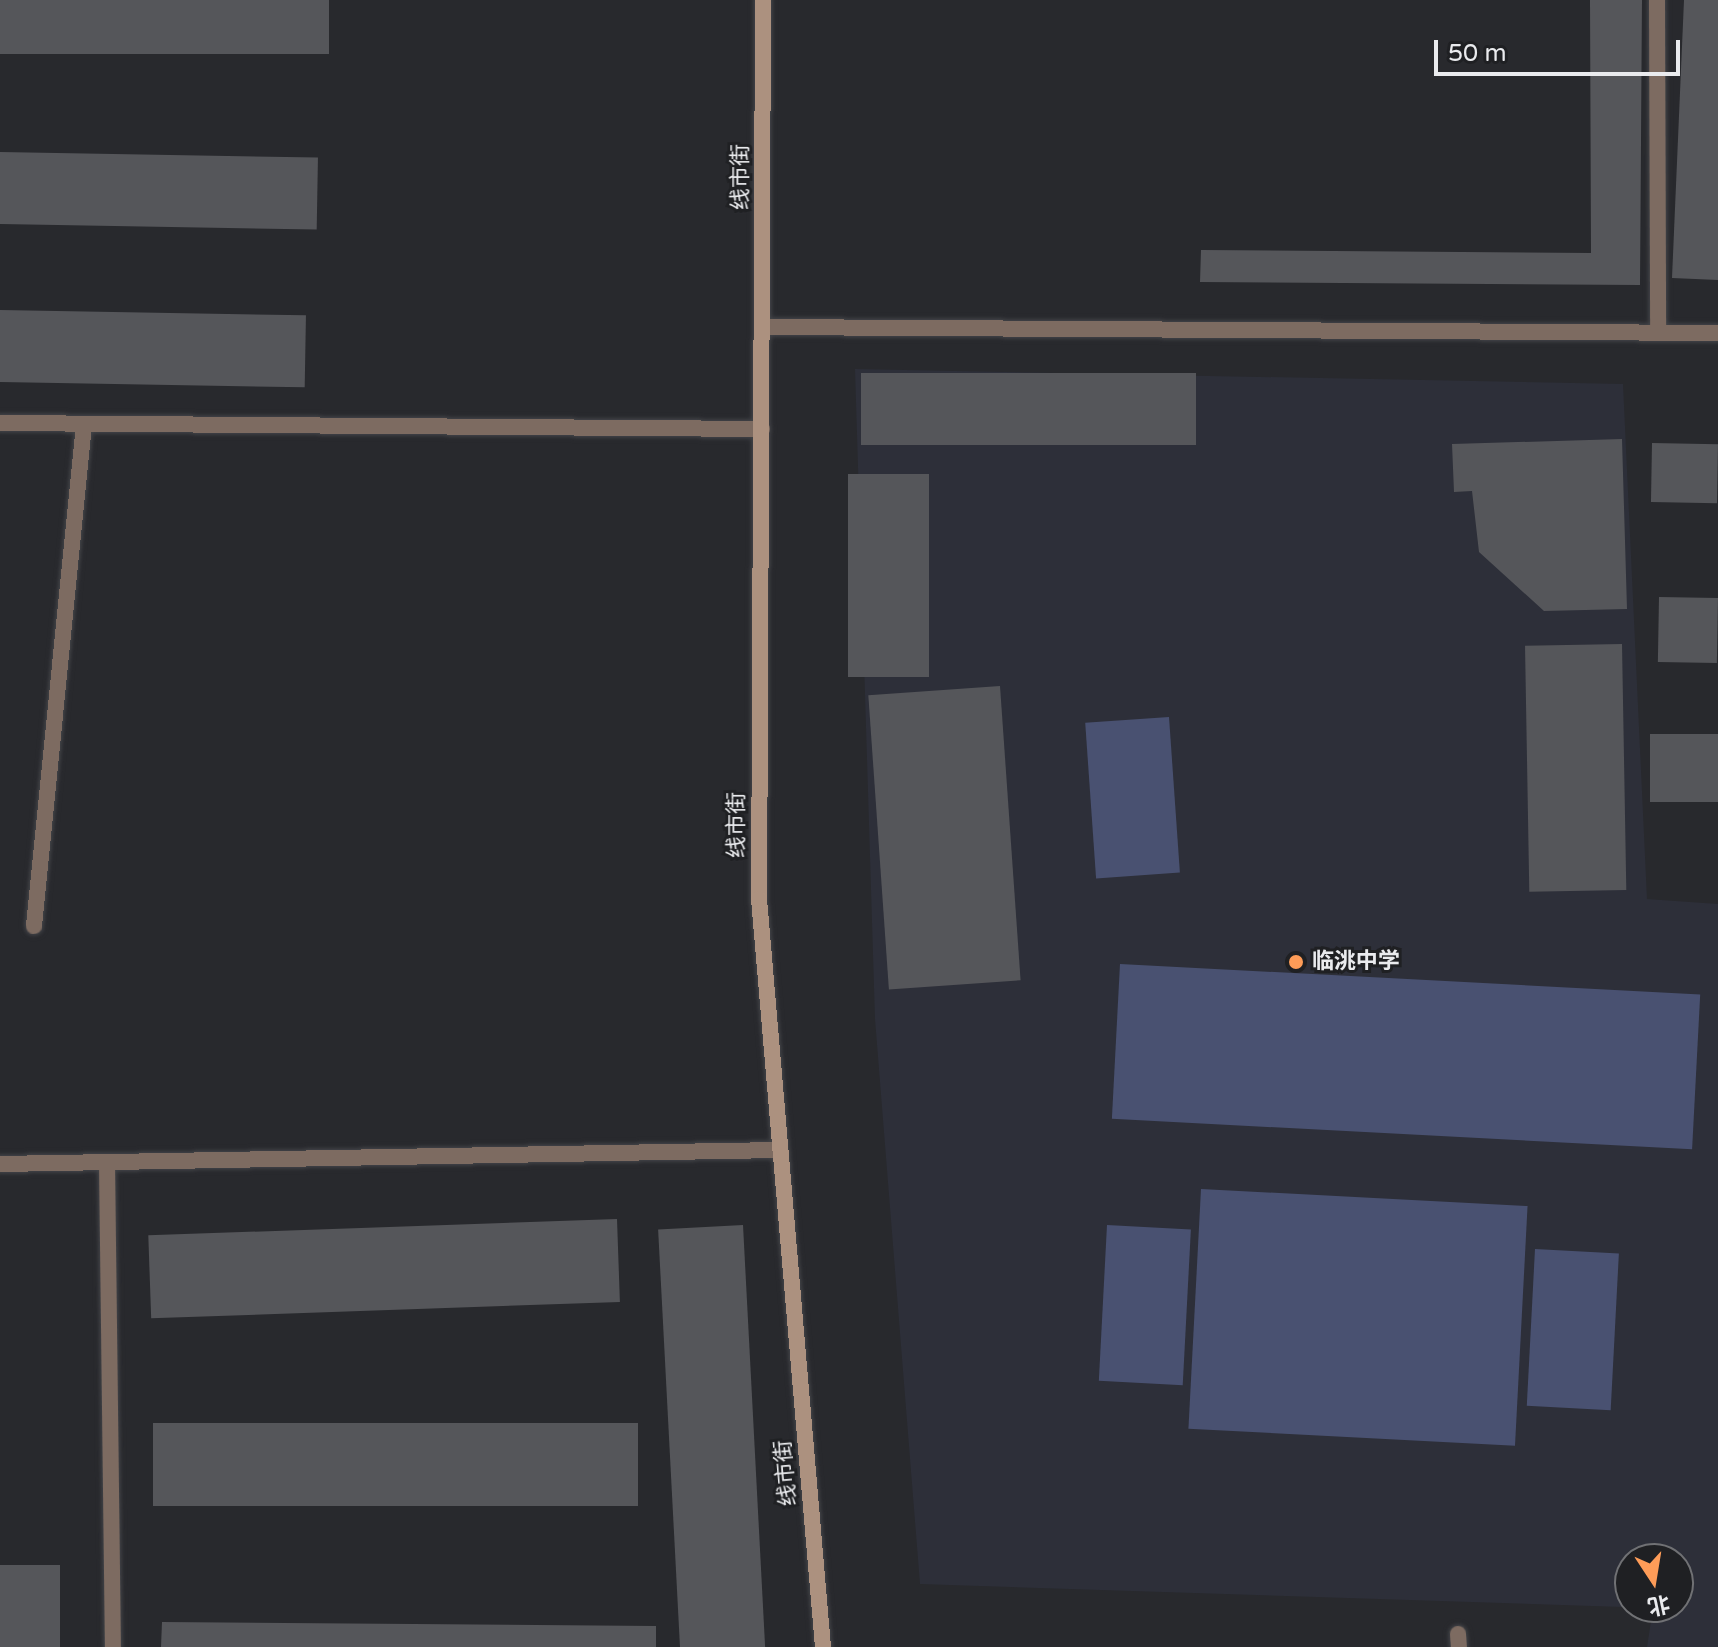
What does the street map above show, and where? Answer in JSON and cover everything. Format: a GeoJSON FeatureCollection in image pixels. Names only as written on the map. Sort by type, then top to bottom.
{"type":"FeatureCollection","features":[{"type":"Feature","properties":{"kind":"main road","name":"线市街"},"geometry":{"type":"LineString","coordinates":[[763,0],[759,899],[823,1647]]}},
{"type":"Feature","properties":{"kind":"street"},"geometry":{"type":"LineString","coordinates":[[1657,0],[1658,332]]}},
{"type":"Feature","properties":{"kind":"street"},"geometry":{"type":"LineString","coordinates":[[763,327],[1718,333]]}},
{"type":"Feature","properties":{"kind":"street"},"geometry":{"type":"LineString","coordinates":[[0,423],[762,429]]}},
{"type":"Feature","properties":{"kind":"street"},"geometry":{"type":"LineString","coordinates":[[34,926],[84,424]]}},
{"type":"Feature","properties":{"kind":"street"},"geometry":{"type":"LineString","coordinates":[[0,1164],[780,1150]]}},
{"type":"Feature","properties":{"kind":"street"},"geometry":{"type":"LineString","coordinates":[[107,1162],[113,1647]]}},
{"type":"Feature","properties":{"kind":"shaded area","name":"临洮中学"},"geometry":{"type":"Polygon","coordinates":[[[855,369],[1623,384],[1647,899],[1718,904],[1718,1647],[1647,1647],[1651,1623],[1694,1623],[1694,1543],[1614,1543],[1614,1607],[920,1584],[875,1019],[855,369]]]}},
{"type":"Feature","properties":{"kind":"shaded area"},"geometry":{"type":"Polygon","coordinates":[[[1169,717],[1180,873],[1096,878],[1085,723],[1169,717]]]}},
{"type":"Feature","properties":{"kind":"shaded area"},"geometry":{"type":"Polygon","coordinates":[[[1120,964],[1700,994],[1692,1149],[1112,1119],[1120,964]]]}},
{"type":"Feature","properties":{"kind":"shaded area"},"geometry":{"type":"Polygon","coordinates":[[[1201,1189],[1528,1206],[1515,1446],[1188,1429],[1201,1189]]]}},
{"type":"Feature","properties":{"kind":"shaded area"},"geometry":{"type":"Polygon","coordinates":[[[1107,1225],[1191,1229],[1183,1385],[1099,1381],[1107,1225]]]}},
{"type":"Feature","properties":{"kind":"shaded area"},"geometry":{"type":"Polygon","coordinates":[[[1535,1249],[1619,1253],[1611,1410],[1527,1406],[1535,1249]]]}},
{"type":"Feature","properties":{"kind":"building"},"geometry":{"type":"Polygon","coordinates":[[[0,0],[329,0],[329,54],[0,54],[0,0]]]}},
{"type":"Feature","properties":{"kind":"building"},"geometry":{"type":"Polygon","coordinates":[[[1590,0],[1642,0],[1640,285],[1200,282],[1201,250],[1591,253],[1590,0]]]}},
{"type":"Feature","properties":{"kind":"building"},"geometry":{"type":"Polygon","coordinates":[[[1684,0],[1718,0],[1718,280],[1672,278],[1684,0]]]}},
{"type":"Feature","properties":{"kind":"building"},"geometry":{"type":"Polygon","coordinates":[[[0,152],[318,158],[317,230],[0,224],[0,152]]]}},
{"type":"Feature","properties":{"kind":"building"},"geometry":{"type":"Polygon","coordinates":[[[0,310],[306,315],[305,387],[0,382],[0,310]]]}},
{"type":"Feature","properties":{"kind":"building"},"geometry":{"type":"Polygon","coordinates":[[[861,373],[1196,373],[1196,445],[861,445],[861,373]]]}},
{"type":"Feature","properties":{"kind":"building"},"geometry":{"type":"Polygon","coordinates":[[[1622,439],[1627,609],[1544,611],[1479,552],[1472,491],[1454,492],[1452,444],[1622,439]]]}},
{"type":"Feature","properties":{"kind":"building"},"geometry":{"type":"Polygon","coordinates":[[[1652,443],[1718,444],[1717,503],[1651,502],[1652,443]]]}},
{"type":"Feature","properties":{"kind":"building"},"geometry":{"type":"Polygon","coordinates":[[[848,474],[929,474],[929,677],[848,677],[848,474]]]}},
{"type":"Feature","properties":{"kind":"building"},"geometry":{"type":"Polygon","coordinates":[[[1659,597],[1718,598],[1717,663],[1658,662],[1659,597]]]}},
{"type":"Feature","properties":{"kind":"building"},"geometry":{"type":"Polygon","coordinates":[[[1622,644],[1626,890],[1529,892],[1525,646],[1622,644]]]}},
{"type":"Feature","properties":{"kind":"building"},"geometry":{"type":"Polygon","coordinates":[[[1000,686],[1021,980],[889,989],[868,695],[1000,686]]]}},
{"type":"Feature","properties":{"kind":"building"},"geometry":{"type":"Polygon","coordinates":[[[1650,734],[1718,734],[1718,802],[1650,802],[1650,734]]]}},
{"type":"Feature","properties":{"kind":"building"},"geometry":{"type":"Polygon","coordinates":[[[617,1219],[620,1302],[151,1318],[148,1235],[617,1219]]]}},
{"type":"Feature","properties":{"kind":"building"},"geometry":{"type":"Polygon","coordinates":[[[743,1225],[765,1647],[680,1647],[658,1229],[743,1225]]]}},
{"type":"Feature","properties":{"kind":"building"},"geometry":{"type":"Polygon","coordinates":[[[153,1423],[638,1423],[638,1506],[153,1506],[153,1423]]]}},
{"type":"Feature","properties":{"kind":"building"},"geometry":{"type":"Polygon","coordinates":[[[0,1565],[60,1565],[60,1647],[0,1647],[0,1565]]]}},
{"type":"Feature","properties":{"kind":"building"},"geometry":{"type":"Polygon","coordinates":[[[162,1622],[656,1626],[656,1647],[161,1647],[162,1622]]]}},
{"type":"Feature","properties":{"kind":"place","name":"临洮中学"},"geometry":{"type":"Point","coordinates":[1296,962]}}]}
